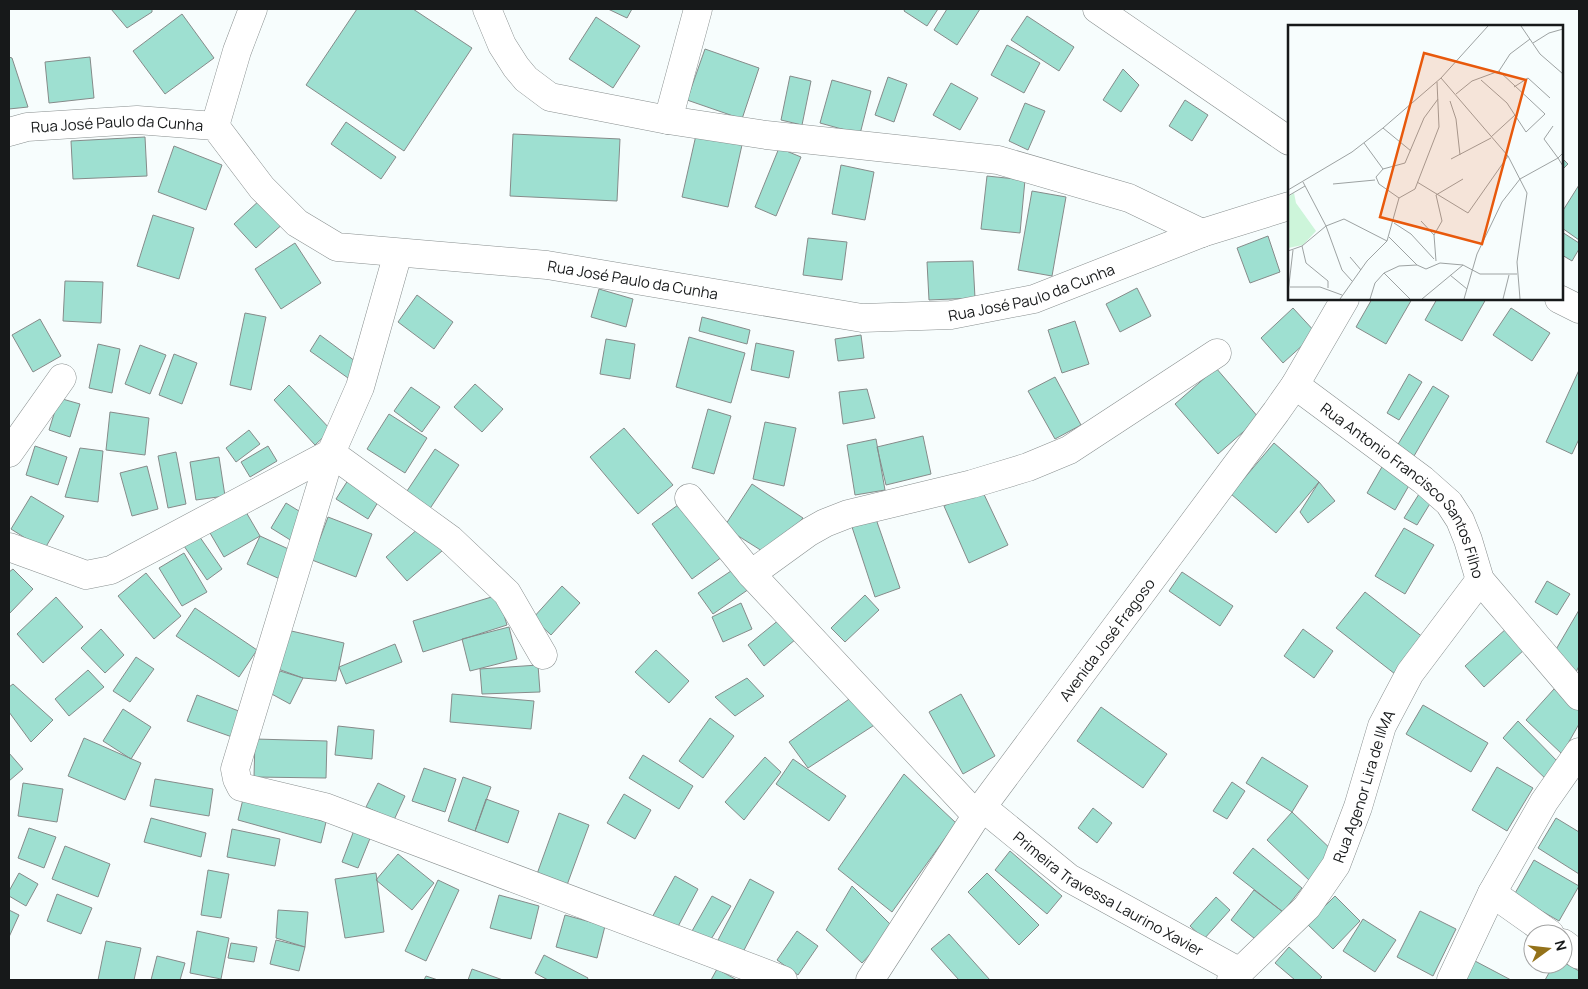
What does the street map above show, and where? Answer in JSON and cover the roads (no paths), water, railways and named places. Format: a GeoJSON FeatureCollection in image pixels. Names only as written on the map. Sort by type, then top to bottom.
{"type":"FeatureCollection","features":[{"type":"Feature","properties":{"kind":"street"},"geometry":{"type":"LineString","coordinates":[[215,126],[237,51],[253,9]]}},
{"type":"Feature","properties":{"kind":"street"},"geometry":{"type":"LineString","coordinates":[[486,9],[502,45],[516,67],[526,78],[550,97],[668,120],[766,135],[998,160],[1129,198],[1202,233]]}},
{"type":"Feature","properties":{"kind":"street"},"geometry":{"type":"LineString","coordinates":[[668,120],[698,9]]}},
{"type":"Feature","properties":{"kind":"street"},"geometry":{"type":"LineString","coordinates":[[1097,9],[1288,141]]}},
{"type":"Feature","properties":{"kind":"street","name":"Rua José Paulo da Cunha"},"geometry":{"type":"LineString","coordinates":[[9,132],[27,127],[136,120],[215,126],[262,188],[297,223],[337,247],[398,254],[547,265],[862,318],[951,315],[1034,299],[1202,233],[1288,206]]}},
{"type":"Feature","properties":{"kind":"street"},"geometry":{"type":"LineString","coordinates":[[398,254],[360,388],[331,453],[235,769],[237,780],[241,787],[325,807],[783,980]]}},
{"type":"Feature","properties":{"kind":"street","name":"Avenida José Fragoso"},"geometry":{"type":"LineString","coordinates":[[870,980],[979,811],[1295,385],[1344,300]]}},
{"type":"Feature","properties":{"kind":"street"},"geometry":{"type":"LineString","coordinates":[[1561,300],[1579,309]]}},
{"type":"Feature","properties":{"kind":"street"},"geometry":{"type":"LineString","coordinates":[[751,574],[809,532],[848,514],[972,484],[1028,467],[1069,450],[1217,353]]}},
{"type":"Feature","properties":{"kind":"street"},"geometry":{"type":"LineString","coordinates":[[9,453],[62,378]]}},
{"type":"Feature","properties":{"kind":"street","name":"Rua Antonio Francisco Santos Filho"},"geometry":{"type":"LineString","coordinates":[[1295,385],[1423,480],[1449,503],[1460,520],[1480,580],[1579,696]]}},
{"type":"Feature","properties":{"kind":"street"},"geometry":{"type":"LineString","coordinates":[[9,547],[86,575],[111,570],[331,453]]}},
{"type":"Feature","properties":{"kind":"street"},"geometry":{"type":"LineString","coordinates":[[331,453],[450,539],[507,593],[543,655]]}},
{"type":"Feature","properties":{"kind":"street","name":"Primeira Travessa Laurino Xavier"},"geometry":{"type":"LineString","coordinates":[[689,498],[751,574],[979,811],[1069,878],[1236,976]]}},
{"type":"Feature","properties":{"kind":"street","name":"Rua Agenor Lira de lIMA"},"geometry":{"type":"LineString","coordinates":[[1236,976],[1307,907],[1336,865],[1358,807],[1382,726],[1410,673],[1480,580]]}},
{"type":"Feature","properties":{"kind":"street"},"geometry":{"type":"LineString","coordinates":[[1451,980],[1492,893],[1544,802],[1579,752]]}},
{"type":"Feature","properties":{"kind":"street"},"geometry":{"type":"LineString","coordinates":[[1492,893],[1536,924]]}}]}
